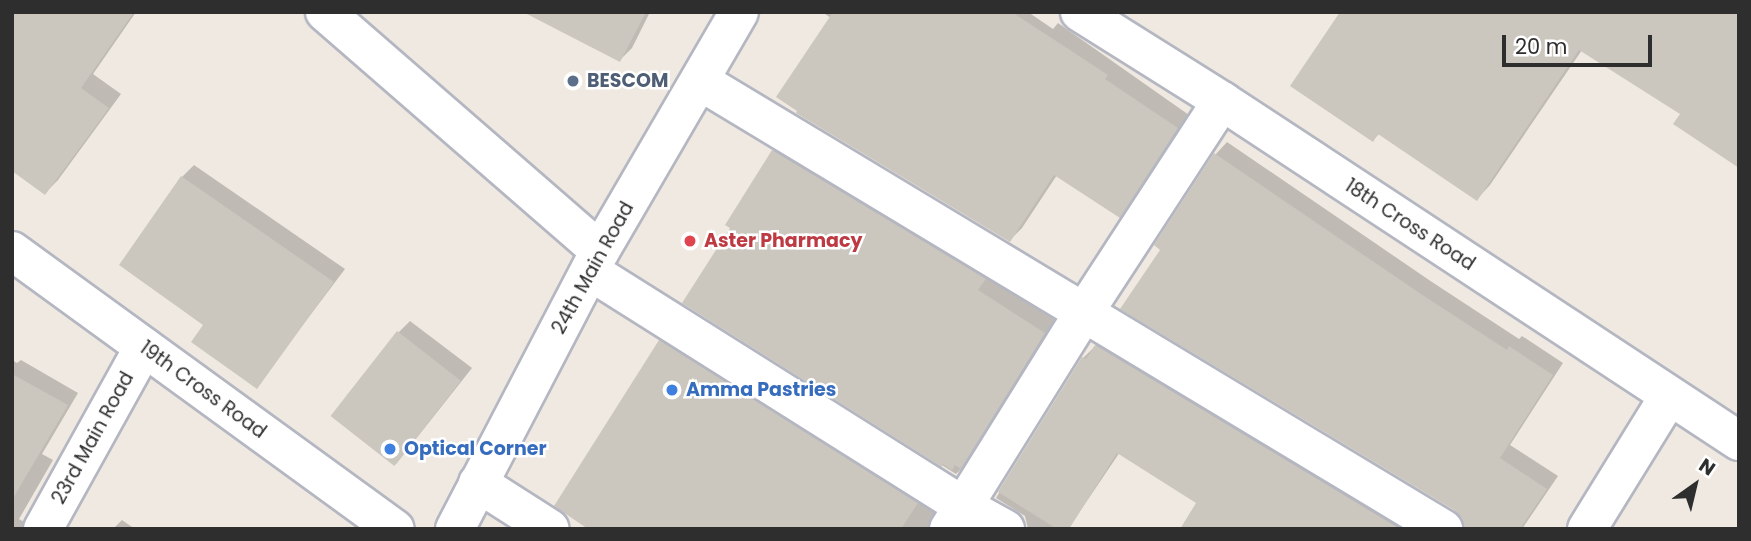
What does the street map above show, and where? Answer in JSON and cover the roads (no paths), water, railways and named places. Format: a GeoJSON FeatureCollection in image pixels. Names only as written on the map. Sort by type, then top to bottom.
{"type":"FeatureCollection","features":[{"type":"Feature","properties":{"kind":"street"},"geometry":{"type":"LineString","coordinates":[[325,12],[595,261],[956,517],[1004,529]]}},
{"type":"Feature","properties":{"kind":"street","name":"24th Main Road"},"geometry":{"type":"LineString","coordinates":[[455,529],[595,261],[739,12]]}},
{"type":"Feature","properties":{"kind":"street","name":"18th Cross Road"},"geometry":{"type":"LineString","coordinates":[[1080,12],[1222,101],[1739,441]]}},
{"type":"Feature","properties":{"kind":"street"},"geometry":{"type":"LineString","coordinates":[[700,81],[1443,529]]}},
{"type":"Feature","properties":{"kind":"street"},"geometry":{"type":"LineString","coordinates":[[956,517],[1083,314],[1222,101]]}},
{"type":"Feature","properties":{"kind":"street","name":"19th Cross Road"},"geometry":{"type":"LineString","coordinates":[[12,251],[395,529]]}},
{"type":"Feature","properties":{"kind":"street","name":"23rd Main Road"},"geometry":{"type":"LineString","coordinates":[[43,529],[144,347]]}},
{"type":"Feature","properties":{"kind":"street"},"geometry":{"type":"LineString","coordinates":[[1587,529],[1669,396]]}},
{"type":"Feature","properties":{"kind":"street"},"geometry":{"type":"LineString","coordinates":[[478,483],[550,529]]}},
{"type":"Feature","properties":{"kind":"place","name":"BESCOM"},"geometry":{"type":"Point","coordinates":[573,81]}},
{"type":"Feature","properties":{"kind":"place","name":"Aster Pharmacy"},"geometry":{"type":"Point","coordinates":[690,241]}},
{"type":"Feature","properties":{"kind":"place","name":"Amma Pastries"},"geometry":{"type":"Point","coordinates":[672,390]}},
{"type":"Feature","properties":{"kind":"place","name":"Optical Corner"},"geometry":{"type":"Point","coordinates":[390,449]}}]}
